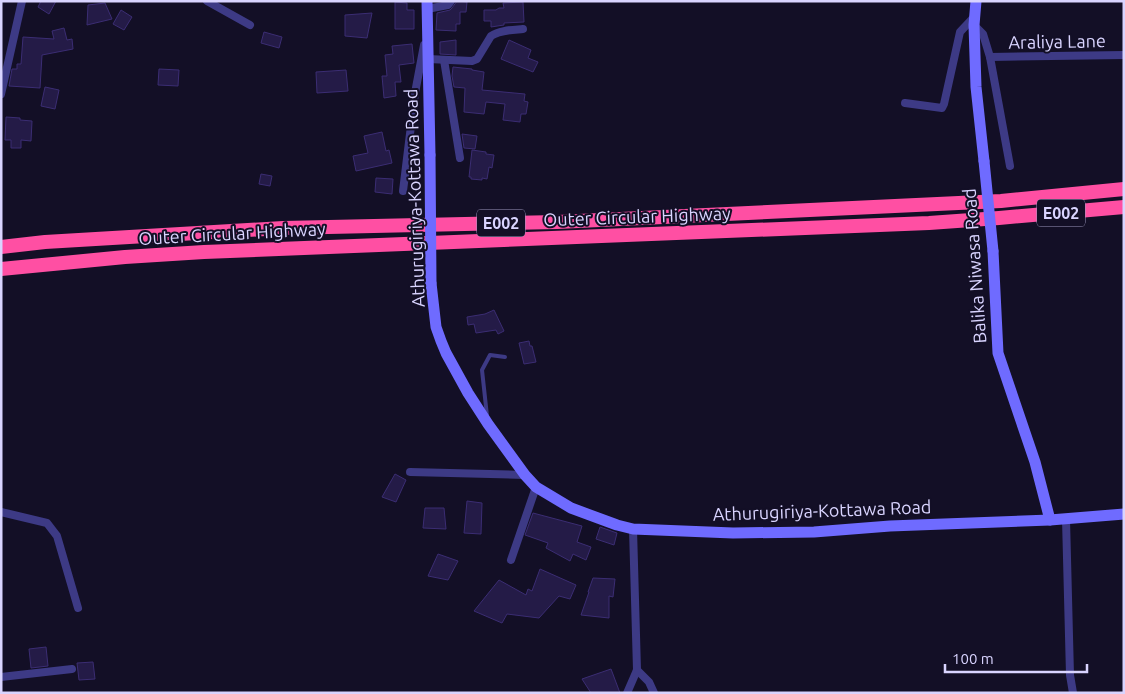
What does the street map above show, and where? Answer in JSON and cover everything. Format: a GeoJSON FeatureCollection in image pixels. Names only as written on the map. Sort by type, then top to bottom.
{"type":"FeatureCollection","features":[{"type":"Feature","properties":{"kind":"highway","name":"Outer Circular Highway"},"geometry":{"type":"LineString","coordinates":[[1,246],[283,228],[557,222],[1002,201],[1124,189]]}},
{"type":"Feature","properties":{"kind":"highway","name":"Outer Circular Highway"},"geometry":{"type":"LineString","coordinates":[[1,269],[125,257],[204,252],[929,223],[1124,207]]}},
{"type":"Feature","properties":{"kind":"main road","name":"Balika Niwasa Road"},"geometry":{"type":"LineString","coordinates":[[976,1],[976,87],[993,251],[998,353],[1035,462],[1050,520]]}},
{"type":"Feature","properties":{"kind":"main road","name":"Athurugiriya-Kottawa Road"},"geometry":{"type":"LineString","coordinates":[[427,5],[431,283],[436,327],[440,341],[468,393],[488,424],[536,487],[571,508],[633,529],[733,533],[814,532],[890,526],[1050,520],[1124,514]]}},
{"type":"Feature","properties":{"kind":"street"},"geometry":{"type":"LineString","coordinates":[[1,94],[22,1]]}},
{"type":"Feature","properties":{"kind":"street"},"geometry":{"type":"LineString","coordinates":[[207,1],[250,25]]}},
{"type":"Feature","properties":{"kind":"street"},"geometry":{"type":"LineString","coordinates":[[427,5],[448,5],[452,1]]}},
{"type":"Feature","properties":{"kind":"street"},"geometry":{"type":"LineString","coordinates":[[904,103],[942,108],[960,32],[975,20],[983,34],[990,57],[1010,166]]}},
{"type":"Feature","properties":{"kind":"street"},"geometry":{"type":"LineString","coordinates":[[403,191],[415,92],[428,29]]}},
{"type":"Feature","properties":{"kind":"street"},"geometry":{"type":"LineString","coordinates":[[428,59],[468,61],[476,59],[494,34],[501,31],[522,30]]}},
{"type":"Feature","properties":{"kind":"street","name":"Araliya Lane"},"geometry":{"type":"LineString","coordinates":[[990,57],[1124,56]]}},
{"type":"Feature","properties":{"kind":"street"},"geometry":{"type":"LineString","coordinates":[[444,60],[460,158]]}},
{"type":"Feature","properties":{"kind":"street"},"geometry":{"type":"LineString","coordinates":[[410,472],[525,475]]}},
{"type":"Feature","properties":{"kind":"street"},"geometry":{"type":"LineString","coordinates":[[511,560],[536,487]]}},
{"type":"Feature","properties":{"kind":"street"},"geometry":{"type":"LineString","coordinates":[[1,512],[47,523],[57,536],[78,608]]}},
{"type":"Feature","properties":{"kind":"street"},"geometry":{"type":"LineString","coordinates":[[1066,519],[1070,676],[1073,693]]}},
{"type":"Feature","properties":{"kind":"street"},"geometry":{"type":"LineString","coordinates":[[627,693],[637,670],[633,529]]}},
{"type":"Feature","properties":{"kind":"street"},"geometry":{"type":"LineString","coordinates":[[1,677],[72,669]]}},
{"type":"Feature","properties":{"kind":"street"},"geometry":{"type":"LineString","coordinates":[[637,670],[649,682],[654,693]]}},
{"type":"Feature","properties":{"kind":"lane"},"geometry":{"type":"LineString","coordinates":[[488,424],[482,370],[490,356],[505,356]]}},
{"type":"Feature","properties":{"kind":"building"},"geometry":{"type":"Polygon","coordinates":[[[41,1],[56,1],[49,14],[38,7],[41,1]]]}},
{"type":"Feature","properties":{"kind":"building"},"geometry":{"type":"Polygon","coordinates":[[[457,1],[467,2],[466,12],[460,12],[460,24],[456,24],[456,31],[436,30],[437,13],[450,10],[457,1]]]}},
{"type":"Feature","properties":{"kind":"building"},"geometry":{"type":"Polygon","coordinates":[[[395,2],[407,3],[407,10],[414,10],[414,29],[395,29],[395,2]]]}},
{"type":"Feature","properties":{"kind":"building"},"geometry":{"type":"Polygon","coordinates":[[[523,2],[524,22],[504,23],[504,25],[491,27],[491,21],[484,21],[484,10],[504,8],[503,3],[523,2]]]}},
{"type":"Feature","properties":{"kind":"building"},"geometry":{"type":"Polygon","coordinates":[[[105,3],[112,19],[87,25],[88,5],[105,3]]]}},
{"type":"Feature","properties":{"kind":"building"},"geometry":{"type":"Polygon","coordinates":[[[121,10],[132,17],[124,30],[113,24],[121,10]]]}},
{"type":"Feature","properties":{"kind":"building"},"geometry":{"type":"Polygon","coordinates":[[[372,13],[367,38],[345,36],[345,15],[372,13]]]}},
{"type":"Feature","properties":{"kind":"building"},"geometry":{"type":"Polygon","coordinates":[[[64,28],[67,40],[72,39],[73,49],[42,55],[40,88],[9,86],[12,69],[17,69],[17,64],[21,64],[23,37],[54,39],[52,31],[64,28]]]}},
{"type":"Feature","properties":{"kind":"building"},"geometry":{"type":"Polygon","coordinates":[[[264,32],[282,37],[279,48],[261,43],[264,32]]]}},
{"type":"Feature","properties":{"kind":"building"},"geometry":{"type":"Polygon","coordinates":[[[456,40],[456,55],[440,54],[440,42],[456,40]]]}},
{"type":"Feature","properties":{"kind":"building"},"geometry":{"type":"Polygon","coordinates":[[[509,40],[531,50],[528,58],[538,62],[533,72],[501,59],[509,40]]]}},
{"type":"Feature","properties":{"kind":"building"},"geometry":{"type":"Polygon","coordinates":[[[412,44],[414,63],[399,65],[401,82],[395,82],[396,96],[384,98],[382,76],[387,76],[385,55],[393,54],[392,46],[412,44]]]}},
{"type":"Feature","properties":{"kind":"building"},"geometry":{"type":"Polygon","coordinates":[[[453,67],[484,72],[482,90],[525,94],[524,101],[528,102],[526,114],[521,114],[520,122],[503,120],[505,104],[486,102],[484,114],[464,112],[465,88],[454,87],[453,67]]]}},
{"type":"Feature","properties":{"kind":"building"},"geometry":{"type":"Polygon","coordinates":[[[159,69],[179,70],[178,86],[158,85],[159,69]]]}},
{"type":"Feature","properties":{"kind":"building"},"geometry":{"type":"Polygon","coordinates":[[[346,70],[348,91],[317,93],[316,72],[346,70]]]}},
{"type":"Feature","properties":{"kind":"building"},"geometry":{"type":"Polygon","coordinates":[[[45,87],[59,90],[55,109],[41,106],[45,87]]]}},
{"type":"Feature","properties":{"kind":"building"},"geometry":{"type":"Polygon","coordinates":[[[6,117],[32,121],[31,141],[21,140],[21,148],[11,148],[11,140],[5,140],[6,117]]]}},
{"type":"Feature","properties":{"kind":"building"},"geometry":{"type":"Polygon","coordinates":[[[382,132],[386,151],[389,150],[392,163],[356,171],[353,156],[368,153],[364,136],[382,132]]]}},
{"type":"Feature","properties":{"kind":"building"},"geometry":{"type":"Polygon","coordinates":[[[462,134],[477,136],[475,149],[464,148],[462,134]]]}},
{"type":"Feature","properties":{"kind":"building"},"geometry":{"type":"Polygon","coordinates":[[[472,150],[494,155],[492,168],[489,167],[487,179],[471,179],[469,177],[472,150]]]}},
{"type":"Feature","properties":{"kind":"building"},"geometry":{"type":"Polygon","coordinates":[[[261,174],[272,176],[270,186],[259,184],[261,174]]]}},
{"type":"Feature","properties":{"kind":"building"},"geometry":{"type":"Polygon","coordinates":[[[376,178],[393,179],[392,194],[375,192],[376,178]]]}},
{"type":"Feature","properties":{"kind":"building"},"geometry":{"type":"Polygon","coordinates":[[[494,310],[504,331],[498,334],[496,330],[476,333],[474,324],[468,325],[467,317],[485,314],[494,310]]]}},
{"type":"Feature","properties":{"kind":"building"},"geometry":{"type":"Polygon","coordinates":[[[529,341],[536,362],[524,364],[519,343],[529,341]]]}},
{"type":"Feature","properties":{"kind":"building"},"geometry":{"type":"Polygon","coordinates":[[[395,474],[406,480],[396,502],[382,497],[395,474]]]}},
{"type":"Feature","properties":{"kind":"building"},"geometry":{"type":"Polygon","coordinates":[[[467,501],[482,503],[481,534],[464,533],[467,501]]]}},
{"type":"Feature","properties":{"kind":"building"},"geometry":{"type":"Polygon","coordinates":[[[425,508],[444,508],[446,529],[423,528],[425,508]]]}},
{"type":"Feature","properties":{"kind":"building"},"geometry":{"type":"Polygon","coordinates":[[[533,513],[582,526],[577,542],[591,547],[586,560],[573,554],[570,561],[546,548],[548,543],[525,535],[533,513]]]}},
{"type":"Feature","properties":{"kind":"building"},"geometry":{"type":"Polygon","coordinates":[[[600,527],[617,533],[614,545],[596,539],[600,527]]]}},
{"type":"Feature","properties":{"kind":"building"},"geometry":{"type":"Polygon","coordinates":[[[438,554],[458,561],[448,580],[428,576],[438,554]]]}},
{"type":"Feature","properties":{"kind":"building"},"geometry":{"type":"Polygon","coordinates":[[[540,569],[576,585],[570,599],[559,596],[539,618],[507,614],[502,623],[474,611],[499,580],[526,595],[528,589],[532,591],[540,569]]]}},
{"type":"Feature","properties":{"kind":"building"},"geometry":{"type":"Polygon","coordinates":[[[593,578],[615,579],[613,597],[609,596],[609,618],[581,615],[593,578]]]}},
{"type":"Feature","properties":{"kind":"building"},"geometry":{"type":"Polygon","coordinates":[[[46,647],[48,666],[31,668],[29,649],[46,647]]]}},
{"type":"Feature","properties":{"kind":"building"},"geometry":{"type":"Polygon","coordinates":[[[93,662],[95,679],[79,680],[77,663],[93,662]]]}},
{"type":"Feature","properties":{"kind":"building"},"geometry":{"type":"Polygon","coordinates":[[[611,669],[620,693],[591,693],[582,679],[611,669]]]}}]}
